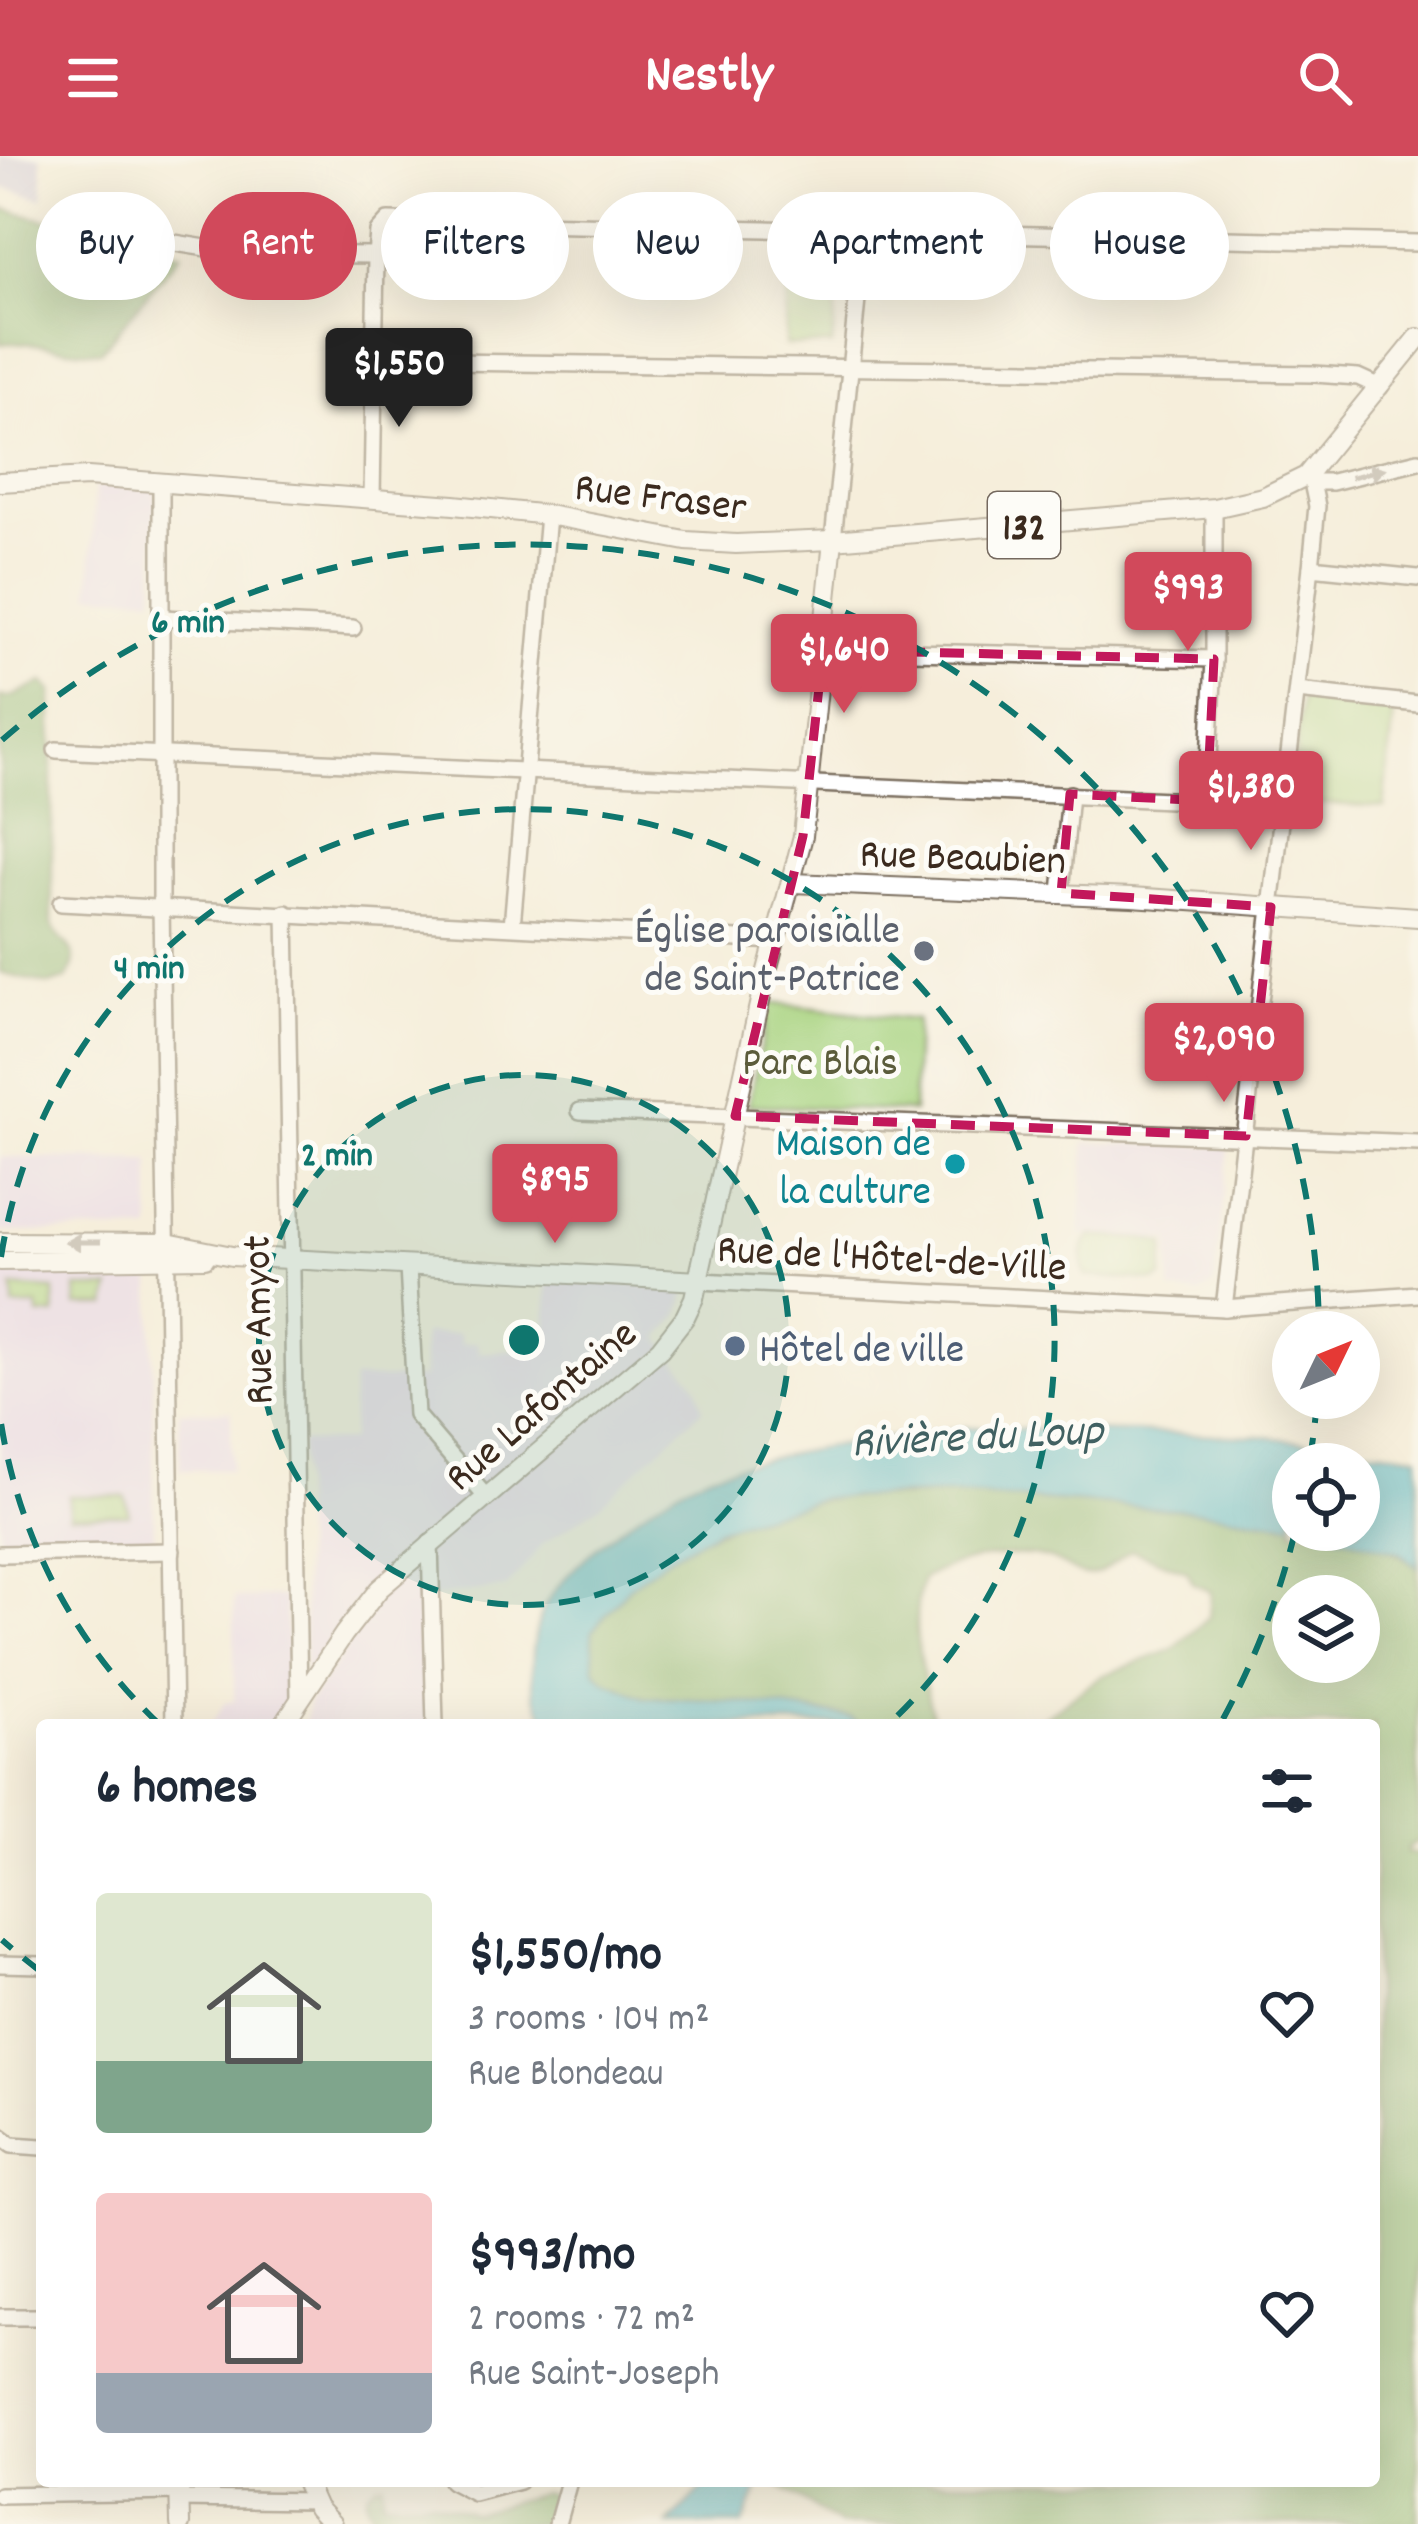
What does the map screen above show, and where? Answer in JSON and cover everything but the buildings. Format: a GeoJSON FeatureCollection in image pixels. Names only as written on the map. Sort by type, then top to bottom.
{"type":"FeatureCollection","features":[{"type":"Feature","properties":{"kind":"main road","name":"132"},"geometry":{"type":"LineString","coordinates":[[1312,482],[1418,338]]}},
{"type":"Feature","properties":{"kind":"main road","name":"Rue Fraser"},"geometry":{"type":"LineString","coordinates":[[0,482],[88,477],[372,498],[548,515],[686,542],[778,544],[1214,508],[1312,482]]}},
{"type":"Feature","properties":{"kind":"main road","name":"Rue Lafontaine"},"geometry":{"type":"LineString","coordinates":[[287,1719],[367,1602],[660,1348],[685,1317],[700,1281],[793,883],[811,782],[833,540]]}},
{"type":"Feature","properties":{"kind":"main road","name":"Rue Beaubien"},"geometry":{"type":"LineString","coordinates":[[793,883],[1061,893],[1418,916]]}},
{"type":"Feature","properties":{"kind":"main road"},"geometry":{"type":"LineString","coordinates":[[0,1242],[167,1251]]}},
{"type":"Feature","properties":{"kind":"main road"},"geometry":{"type":"LineString","coordinates":[[0,1261],[167,1251]]}},
{"type":"Feature","properties":{"kind":"main road","name":"Rue de l'Hôtel-de-Ville"},"geometry":{"type":"LineString","coordinates":[[167,1251],[700,1281]]}},
{"type":"Feature","properties":{"kind":"main road","name":"Rue Amyot"},"geometry":{"type":"LineString","coordinates":[[298,1719],[299,1699]]}},
{"type":"Feature","properties":{"kind":"main road"},"geometry":{"type":"LineString","coordinates":[[307,2487],[332,2524]]}},
{"type":"Feature","properties":{"kind":"main road"},"geometry":{"type":"LineString","coordinates":[[179,2491],[180,2524]]}},
{"type":"Feature","properties":{"kind":"street"},"geometry":{"type":"LineString","coordinates":[[372,498],[376,255],[378,232],[388,221],[767,228]]}},
{"type":"Feature","properties":{"kind":"street"},"geometry":{"type":"LineString","coordinates":[[1026,234],[1418,244]]}},
{"type":"Feature","properties":{"kind":"street"},"geometry":{"type":"LineString","coordinates":[[175,243],[243,254],[376,255]]}},
{"type":"Feature","properties":{"kind":"street","name":"Rue Lafontaine"},"geometry":{"type":"LineString","coordinates":[[833,540],[857,300]]}},
{"type":"Feature","properties":{"kind":"street"},"geometry":{"type":"LineString","coordinates":[[374,361],[1314,374],[1358,377],[1380,387]]}},
{"type":"Feature","properties":{"kind":"street","name":"Rue Fraser"},"geometry":{"type":"LineString","coordinates":[[1312,482],[1332,482],[1418,460]]}},
{"type":"Feature","properties":{"kind":"street"},"geometry":{"type":"LineString","coordinates":[[160,482],[161,906],[174,1719]]}},
{"type":"Feature","properties":{"kind":"street"},"geometry":{"type":"LineString","coordinates":[[1224,1308],[1311,567],[1317,506],[1312,482]]}},
{"type":"Feature","properties":{"kind":"street"},"geometry":{"type":"LineString","coordinates":[[1207,801],[1214,508]]}},
{"type":"Feature","properties":{"kind":"street"},"geometry":{"type":"LineString","coordinates":[[512,926],[548,515]]}},
{"type":"Feature","properties":{"kind":"street"},"geometry":{"type":"LineString","coordinates":[[1311,567],[1418,578]]}},
{"type":"Feature","properties":{"kind":"street"},"geometry":{"type":"LineString","coordinates":[[163,618],[352,628]]}},
{"type":"Feature","properties":{"kind":"street"},"geometry":{"type":"LineString","coordinates":[[823,650],[1214,658]]}},
{"type":"Feature","properties":{"kind":"street"},"geometry":{"type":"LineString","coordinates":[[1297,691],[1418,704]]}},
{"type":"Feature","properties":{"kind":"street"},"geometry":{"type":"LineString","coordinates":[[56,750],[1282,805]]}},
{"type":"Feature","properties":{"kind":"street"},"geometry":{"type":"LineString","coordinates":[[1061,893],[1070,794]]}},
{"type":"Feature","properties":{"kind":"street"},"geometry":{"type":"LineString","coordinates":[[62,903],[776,941]]}},
{"type":"Feature","properties":{"kind":"street","name":"Rue Amyot"},"geometry":{"type":"LineString","coordinates":[[286,913],[299,1699]]}},
{"type":"Feature","properties":{"kind":"street"},"geometry":{"type":"LineString","coordinates":[[580,1111],[1418,1143]]}},
{"type":"Feature","properties":{"kind":"street"},"geometry":{"type":"LineString","coordinates":[[408,1267],[416,1415],[486,1497]]}},
{"type":"Feature","properties":{"kind":"street","name":"Rue de l'Hôtel-de-Ville"},"geometry":{"type":"LineString","coordinates":[[700,1281],[1224,1308],[1418,1294]]}},
{"type":"Feature","properties":{"kind":"street"},"geometry":{"type":"LineString","coordinates":[[430,1543],[435,1719]]}},
{"type":"Feature","properties":{"kind":"street"},"geometry":{"type":"LineString","coordinates":[[0,1554],[172,1551]]}},
{"type":"Feature","properties":{"kind":"street"},"geometry":{"type":"LineString","coordinates":[[0,1964],[36,1965]]}},
{"type":"Feature","properties":{"kind":"street"},"geometry":{"type":"LineString","coordinates":[[0,2136],[12,2145],[36,2148]]}},
{"type":"Feature","properties":{"kind":"street"},"geometry":{"type":"LineString","coordinates":[[0,2317],[36,2317]]}},
{"type":"Feature","properties":{"kind":"street"},"geometry":{"type":"LineString","coordinates":[[462,2487],[474,2493],[496,2487]]}},
{"type":"Feature","properties":{"kind":"street"},"geometry":{"type":"LineString","coordinates":[[557,2524],[567,2487]]}},
{"type":"Feature","properties":{"kind":"street"},"geometry":{"type":"LineString","coordinates":[[0,2495],[179,2491],[313,2501]]}},
{"type":"Feature","properties":{"kind":"highlighted area"},"geometry":{"type":"Polygon","coordinates":[[[823,650],[1214,659],[1207,801],[1070,794],[1061,893],[1271,907],[1246,1136],[735,1116],[803,836],[823,650]]]}},
{"type":"Feature","properties":{"kind":"shaded area"},"geometry":{"type":"Polygon","coordinates":[[[0,156],[41,156],[44,192],[36,192],[36,197],[0,187],[0,156]]]}},
{"type":"Feature","properties":{"kind":"shaded area"},"geometry":{"type":"Polygon","coordinates":[[[95,486],[156,488],[154,597],[90,594],[95,486]]]}},
{"type":"Feature","properties":{"kind":"shaded area"},"geometry":{"type":"Polygon","coordinates":[[[1085,1142],[1229,1147],[1214,1285],[1199,1295],[1170,1291],[1169,1240],[1080,1235],[1085,1142]]]}},
{"type":"Feature","properties":{"kind":"shaded area"},"geometry":{"type":"Polygon","coordinates":[[[0,1157],[151,1161],[151,1231],[0,1232],[0,1157]]]}},
{"type":"Feature","properties":{"kind":"shaded area"},"geometry":{"type":"Polygon","coordinates":[[[0,1272],[152,1273],[154,1537],[0,1538],[0,1272]]]}},
{"type":"Feature","properties":{"kind":"shaded area"},"geometry":{"type":"Polygon","coordinates":[[[548,1279],[688,1288],[679,1316],[660,1338],[697,1386],[703,1409],[599,1506],[543,1544],[507,1588],[432,1597],[435,1719],[306,1719],[309,1702],[369,1614],[355,1603],[308,1672],[305,1670],[300,1442],[351,1441],[353,1379],[423,1378],[423,1334],[459,1334],[460,1344],[477,1342],[480,1353],[546,1348],[548,1279]]]}},
{"type":"Feature","properties":{"kind":"shaded area"},"geometry":{"type":"Polygon","coordinates":[[[179,1411],[231,1411],[231,1470],[180,1470],[179,1411]]]}},
{"type":"Feature","properties":{"kind":"shaded area"},"geometry":{"type":"Polygon","coordinates":[[[285,1597],[292,1696],[282,1719],[215,1719],[225,1702],[234,1701],[234,1598],[285,1597]]]}},
{"type":"Feature","properties":{"kind":"shaded area"},"geometry":{"type":"Polygon","coordinates":[[[298,2487],[299,2491],[191,2490],[298,2487]]]}},
{"type":"Feature","properties":{"kind":"green space"},"geometry":{"type":"Polygon","coordinates":[[[0,208],[36,217],[36,300],[143,300],[101,351],[0,344],[0,208]]]}},
{"type":"Feature","properties":{"kind":"green space"},"geometry":{"type":"Polygon","coordinates":[[[787,300],[837,300],[832,345],[785,345],[787,300]]]}},
{"type":"Feature","properties":{"kind":"green space"},"geometry":{"type":"Polygon","coordinates":[[[44,682],[52,691],[52,924],[74,961],[66,980],[49,985],[0,973],[0,696],[9,698],[44,682]]]}},
{"type":"Feature","properties":{"kind":"green space"},"geometry":{"type":"Polygon","coordinates":[[[1302,693],[1395,703],[1384,807],[1291,802],[1302,693]]]}},
{"type":"Feature","properties":{"kind":"green space","name":"Parc Blais"},"geometry":{"type":"Polygon","coordinates":[[[770,1003],[916,1020],[913,1112],[748,1105],[770,1003]]]}},
{"type":"Feature","properties":{"kind":"green space"},"geometry":{"type":"Polygon","coordinates":[[[1091,1236],[1165,1244],[1162,1278],[1085,1276],[1082,1255],[1091,1236]]]}},
{"type":"Feature","properties":{"kind":"green space"},"geometry":{"type":"Polygon","coordinates":[[[13,1287],[54,1290],[55,1315],[39,1315],[38,1306],[14,1307],[13,1287]]]}},
{"type":"Feature","properties":{"kind":"green space"},"geometry":{"type":"Polygon","coordinates":[[[77,1288],[111,1288],[108,1306],[77,1306],[77,1288]]]}},
{"type":"Feature","properties":{"kind":"green space"},"geometry":{"type":"Polygon","coordinates":[[[857,1495],[945,1495],[1190,1510],[1272,1521],[1272,1551],[1380,1551],[1380,1547],[1418,1567],[1418,1842],[1407,1853],[1418,1854],[1418,2524],[840,2524],[781,2487],[1380,2487],[1380,1719],[1041,1719],[1101,1676],[1174,1649],[1209,1617],[1211,1592],[1193,1583],[1187,1571],[1132,1550],[1090,1575],[1050,1559],[1003,1555],[967,1561],[923,1579],[917,1634],[933,1719],[853,1719],[738,1702],[645,1698],[606,1681],[595,1670],[592,1631],[615,1601],[675,1553],[745,1520],[857,1495]]]}},
{"type":"Feature","properties":{"kind":"green space"},"geometry":{"type":"Polygon","coordinates":[[[69,1496],[125,1496],[129,1514],[69,1515],[69,1496]]]}},
{"type":"Feature","properties":{"kind":"green space"},"geometry":{"type":"Polygon","coordinates":[[[383,2487],[383,2500],[432,2500],[474,2514],[542,2493],[553,2496],[555,2502],[544,2524],[378,2524],[366,2498],[371,2488],[383,2487]]]}},
{"type":"Feature","properties":{"kind":"water","name":"Rivière du Loup"},"geometry":{"type":"Polygon","coordinates":[[[967,1427],[1259,1436],[1318,1443],[1272,1443],[1272,1521],[1190,1510],[945,1495],[824,1498],[720,1528],[628,1588],[592,1631],[595,1670],[606,1681],[645,1698],[738,1702],[853,1719],[547,1719],[537,1700],[532,1661],[540,1619],[555,1591],[596,1548],[649,1508],[700,1478],[751,1462],[967,1427]]]}},
{"type":"Feature","properties":{"kind":"water","name":"Rivière du Loup"},"geometry":{"type":"Polygon","coordinates":[[[1380,1450],[1418,1455],[1418,1567],[1398,1552],[1380,1547],[1380,1450]]]}},
{"type":"Feature","properties":{"kind":"water"},"geometry":{"type":"Polygon","coordinates":[[[704,2487],[759,2487],[744,2524],[668,2524],[704,2487]]]}},
{"type":"Feature","properties":{"kind":"place","name":"Église paroisialle de Saint-Patrice"},"geometry":{"type":"Point","coordinates":[924,951]}},
{"type":"Feature","properties":{"kind":"place","name":"Maison de la culture"},"geometry":{"type":"Point","coordinates":[955,1164]}},
{"type":"Feature","properties":{"kind":"place","name":"Hôtel de ville"},"geometry":{"type":"Point","coordinates":[735,1346]}}]}
